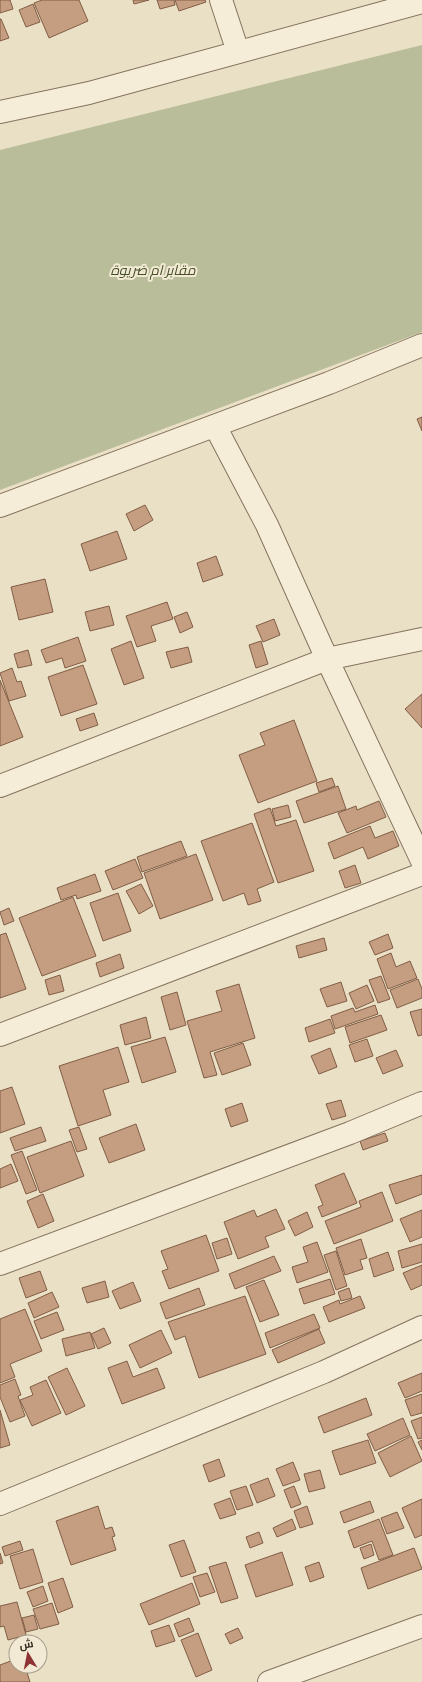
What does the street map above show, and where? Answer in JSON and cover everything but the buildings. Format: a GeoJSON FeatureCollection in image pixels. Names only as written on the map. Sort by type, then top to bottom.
{"type":"FeatureCollection","features":[{"type":"Feature","properties":{"kind":"street"},"geometry":{"type":"LineString","coordinates":[[221,0],[238,52]]}},
{"type":"Feature","properties":{"kind":"street"},"geometry":{"type":"LineString","coordinates":[[0,112],[89,93],[420,2]]}},
{"type":"Feature","properties":{"kind":"street"},"geometry":{"type":"LineString","coordinates":[[0,506],[329,383],[422,344]]}},
{"type":"Feature","properties":{"kind":"street"},"geometry":{"type":"LineString","coordinates":[[215,426],[267,525],[327,659],[422,861]]}},
{"type":"Feature","properties":{"kind":"street"},"geometry":{"type":"LineString","coordinates":[[0,786],[327,659],[422,639]]}},
{"type":"Feature","properties":{"kind":"street"},"geometry":{"type":"LineString","coordinates":[[0,1035],[422,874]]}},
{"type":"Feature","properties":{"kind":"street"},"geometry":{"type":"LineString","coordinates":[[0,1264],[350,1133],[422,1103]]}},
{"type":"Feature","properties":{"kind":"street"},"geometry":{"type":"LineString","coordinates":[[0,1504],[324,1372],[422,1327]]}},
{"type":"Feature","properties":{"kind":"street"},"geometry":{"type":"LineString","coordinates":[[269,1682],[422,1626]]}},
{"type":"Feature","properties":{"kind":"green space","name":"مقابر ام ضريوة"},"geometry":{"type":"Polygon","coordinates":[[[422,45],[422,332],[0,490],[0,150],[422,45]]]}}]}
